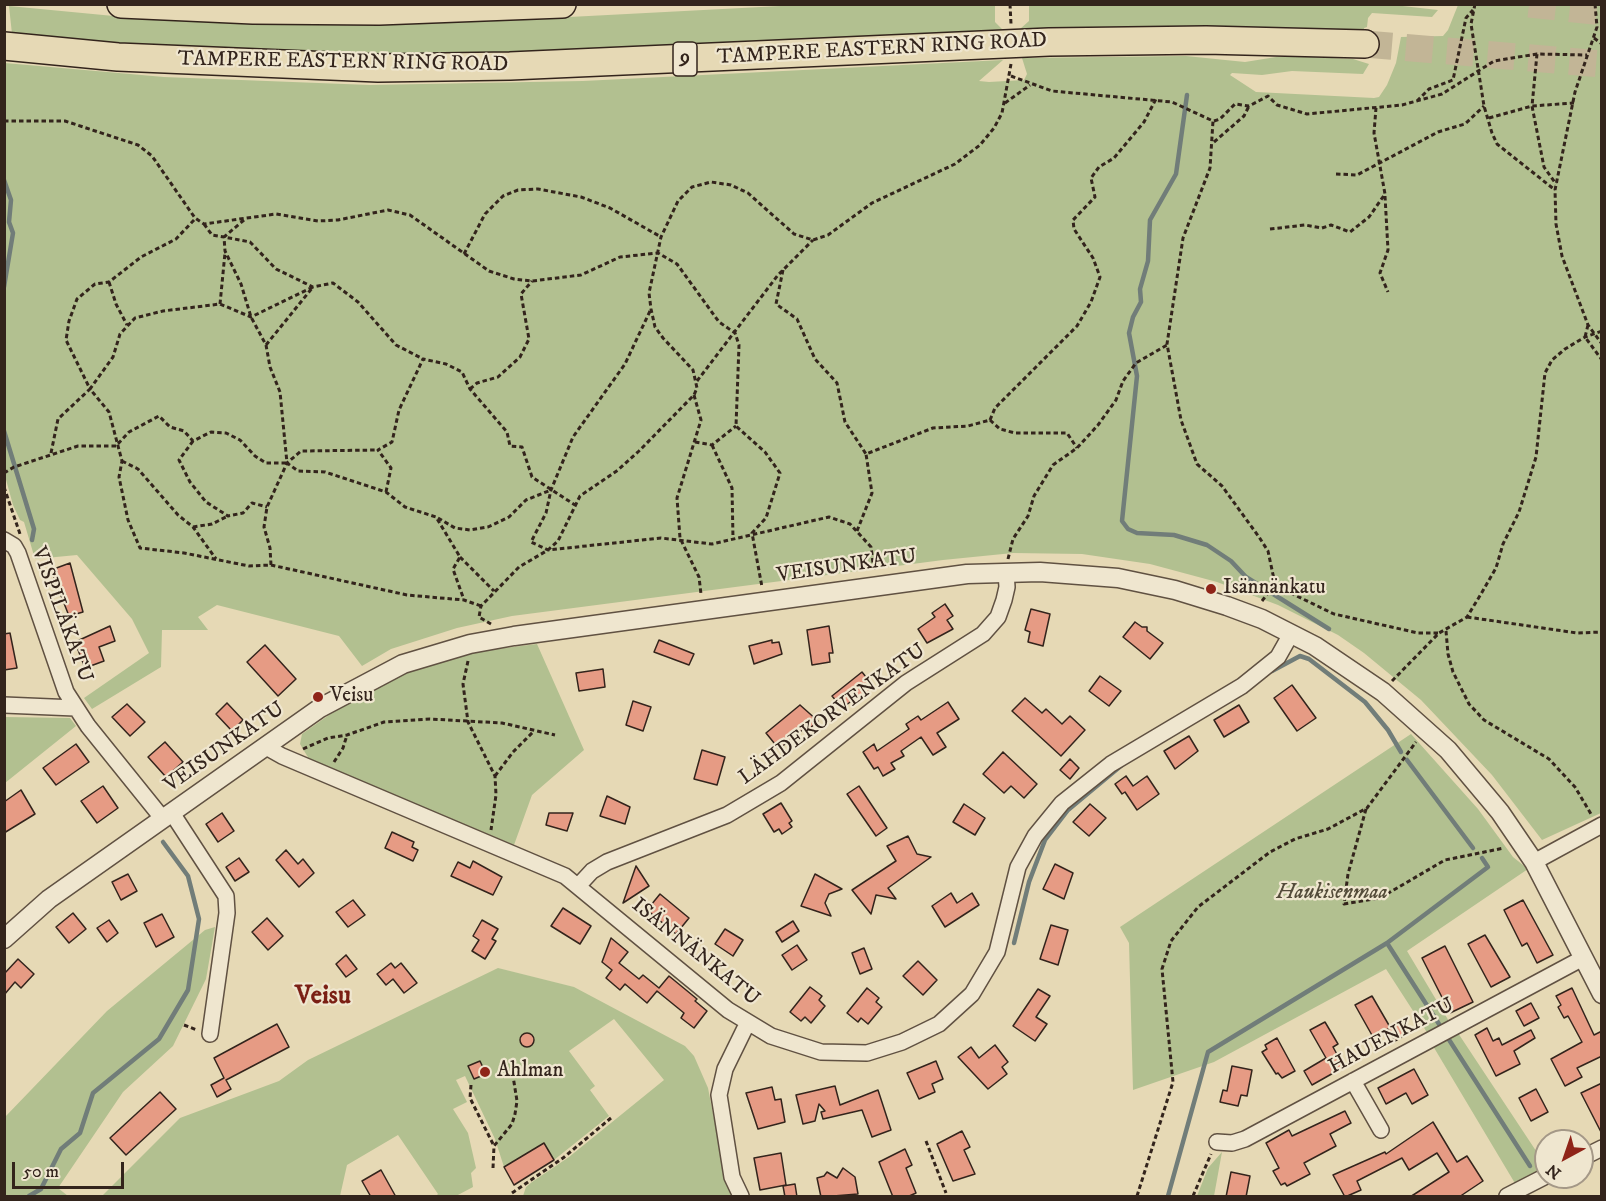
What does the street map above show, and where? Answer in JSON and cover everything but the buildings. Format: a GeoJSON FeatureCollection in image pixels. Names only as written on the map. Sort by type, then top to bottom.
{"type":"FeatureCollection","features":[{"type":"Feature","properties":{"kind":"highway"},"geometry":{"type":"LineString","coordinates":[[121,4],[253,10],[380,11],[562,4]]}},
{"type":"Feature","properties":{"kind":"highway","name":"TAMPERE EASTERN RING ROAD"},"geometry":{"type":"LineString","coordinates":[[5,46],[130,57],[378,68],[510,66],[1048,42],[1206,40],[1365,44]]}},
{"type":"Feature","properties":{"kind":"street","name":"VISPILÄKATU"},"geometry":{"type":"LineString","coordinates":[[16,541],[58,675],[75,708],[213,872],[226,896],[227,913],[210,1034]]}},
{"type":"Feature","properties":{"kind":"street","name":"VEISUNKATU"},"geometry":{"type":"LineString","coordinates":[[4,939],[49,898],[320,708],[381,674],[428,655],[470,644],[968,574],[1011,564],[1086,574],[1175,590],[1227,606],[1292,634],[1336,658],[1375,686],[1425,728],[1480,784],[1522,843],[1602,994]]}},
{"type":"Feature","properties":{"kind":"street","name":"LÄHDEKORVENKATU"},"geometry":{"type":"LineString","coordinates":[[579,885],[592,871],[607,862],[727,815],[781,783],[906,683],[983,634],[998,616],[1004,600],[1011,564]]}},
{"type":"Feature","properties":{"kind":"street","name":"ISÄNNÄNKATU"},"geometry":{"type":"LineString","coordinates":[[266,747],[488,842],[579,885],[747,1024],[804,1049],[851,1054],[867,1053],[903,1042],[939,1024],[965,1002],[985,975],[999,946],[1018,867],[1032,840],[1048,817],[1074,791],[1111,764],[1250,680],[1278,657],[1292,634]]}},
{"type":"Feature","properties":{"kind":"street"},"geometry":{"type":"LineString","coordinates":[[4,705],[75,708]]}},
{"type":"Feature","properties":{"kind":"street"},"geometry":{"type":"LineString","coordinates":[[1533,862],[1599,826]]}},
{"type":"Feature","properties":{"kind":"street","name":"HAUENKATU"},"geometry":{"type":"LineString","coordinates":[[1217,1142],[1232,1143],[1245,1139],[1583,958]]}},
{"type":"Feature","properties":{"kind":"street"},"geometry":{"type":"LineString","coordinates":[[741,1197],[732,1177],[719,1095],[725,1070],[747,1024]]}},
{"type":"Feature","properties":{"kind":"street"},"geometry":{"type":"LineString","coordinates":[[1353,1081],[1381,1130]]}},
{"type":"Feature","properties":{"kind":"street"},"geometry":{"type":"LineString","coordinates":[[1507,1197],[1534,1182]]}},
{"type":"Feature","properties":{"kind":"path"},"geometry":{"type":"LineString","coordinates":[[1010,4],[1011,28]]}},
{"type":"Feature","properties":{"kind":"path"},"geometry":{"type":"LineString","coordinates":[[1475,4],[1471,24],[1484,106],[1497,144],[1555,190]]}},
{"type":"Feature","properties":{"kind":"path"},"geometry":{"type":"LineString","coordinates":[[1595,4],[1598,16],[1594,38],[1574,103],[1555,190],[1556,224],[1562,256],[1588,325],[1602,344]]}},
{"type":"Feature","properties":{"kind":"path"},"geometry":{"type":"LineString","coordinates":[[1415,102],[1429,89],[1453,80],[1466,18],[1474,9]]}},
{"type":"Feature","properties":{"kind":"path"},"geometry":{"type":"LineString","coordinates":[[1594,38],[1602,44]]}},
{"type":"Feature","properties":{"kind":"path"},"geometry":{"type":"LineString","coordinates":[[1010,76],[1052,91],[1156,99],[1183,106],[1213,121],[1220,119],[1235,104],[1249,106],[1269,96],[1277,105],[1307,114],[1415,102],[1442,94],[1494,61],[1537,54],[1587,55]]}},
{"type":"Feature","properties":{"kind":"path"},"geometry":{"type":"LineString","coordinates":[[1537,54],[1532,106],[1544,167],[1556,184]]}},
{"type":"Feature","properties":{"kind":"path"},"geometry":{"type":"LineString","coordinates":[[195,218],[176,239],[141,258],[109,282],[94,284],[84,292],[77,299],[69,321],[66,340],[90,389],[109,412],[116,446],[122,461],[119,477],[128,520],[140,548],[184,552],[217,561],[249,566],[272,565],[407,595],[464,600],[481,606],[519,567],[548,550],[558,541],[574,505],[587,489],[618,470],[694,395],[698,381],[783,270],[813,240],[828,235],[872,203],[955,164],[980,145],[994,128],[1003,105],[1011,63]]}},
{"type":"Feature","properties":{"kind":"path"},"geometry":{"type":"LineString","coordinates":[[1003,105],[1030,85]]}},
{"type":"Feature","properties":{"kind":"path"},"geometry":{"type":"LineString","coordinates":[[990,420],[995,408],[1077,326],[1090,302],[1100,277],[1093,258],[1074,228],[1073,220],[1095,197],[1090,178],[1099,167],[1114,158],[1144,122],[1156,99]]}},
{"type":"Feature","properties":{"kind":"path"},"geometry":{"type":"LineString","coordinates":[[1489,118],[1532,106],[1574,103]]}},
{"type":"Feature","properties":{"kind":"path"},"geometry":{"type":"LineString","coordinates":[[1214,142],[1244,116],[1249,106]]}},
{"type":"Feature","properties":{"kind":"path"},"geometry":{"type":"LineString","coordinates":[[1336,174],[1357,175],[1438,132],[1465,124],[1484,106]]}},
{"type":"Feature","properties":{"kind":"path"},"geometry":{"type":"LineString","coordinates":[[1376,108],[1374,133],[1384,194],[1388,250],[1380,273],[1388,292]]}},
{"type":"Feature","properties":{"kind":"path"},"geometry":{"type":"LineString","coordinates":[[4,121],[65,121],[138,145],[152,156],[195,218],[204,224],[212,235],[250,242],[276,269],[313,287]]}},
{"type":"Feature","properties":{"kind":"path"},"geometry":{"type":"LineString","coordinates":[[1213,121],[1214,142],[1209,168],[1183,238],[1167,344],[1176,399],[1197,464],[1204,473],[1222,486],[1259,537],[1272,565],[1275,584],[1270,591]]}},
{"type":"Feature","properties":{"kind":"path"},"geometry":{"type":"LineString","coordinates":[[698,381],[685,359],[655,327],[649,293],[662,237],[678,201],[692,187],[711,182],[731,184],[748,193],[794,234],[813,240]]}},
{"type":"Feature","properties":{"kind":"path"},"geometry":{"type":"LineString","coordinates":[[464,254],[485,214],[503,196],[518,190],[538,189],[581,197],[610,208],[662,237]]}},
{"type":"Feature","properties":{"kind":"path"},"geometry":{"type":"LineString","coordinates":[[1270,229],[1305,225],[1322,228],[1331,225],[1350,232],[1369,217],[1384,194]]}},
{"type":"Feature","properties":{"kind":"path"},"geometry":{"type":"LineString","coordinates":[[204,224],[276,214],[318,221],[338,220],[388,210],[410,215],[489,271],[514,279],[531,281],[581,275],[620,257],[657,253],[677,264],[719,322],[735,333],[739,345],[736,426],[712,445],[695,442]]}},
{"type":"Feature","properties":{"kind":"path"},"geometry":{"type":"LineString","coordinates":[[224,237],[244,220]]}},
{"type":"Feature","properties":{"kind":"path"},"geometry":{"type":"LineString","coordinates":[[220,304],[225,251],[224,237]]}},
{"type":"Feature","properties":{"kind":"path"},"geometry":{"type":"LineString","coordinates":[[225,251],[241,284],[251,317],[266,345],[270,368],[280,392],[287,463]]}},
{"type":"Feature","properties":{"kind":"path"},"geometry":{"type":"LineString","coordinates":[[783,270],[776,304],[797,319],[815,359],[837,383],[845,422],[866,454],[872,493],[857,531]]}},
{"type":"Feature","properties":{"kind":"path"},"geometry":{"type":"LineString","coordinates":[[470,390],[477,383],[498,377],[520,357],[529,339],[521,294],[531,281]]}},
{"type":"Feature","properties":{"kind":"path"},"geometry":{"type":"LineString","coordinates":[[109,282],[127,325]]}},
{"type":"Feature","properties":{"kind":"path"},"geometry":{"type":"LineString","coordinates":[[51,453],[58,419],[90,389],[112,357],[120,334],[135,318],[163,311],[220,304],[251,317],[313,287],[333,283],[358,302],[396,345],[423,359],[446,364],[462,372],[470,390],[507,432],[510,446],[522,447],[532,477],[574,505]]}},
{"type":"Feature","properties":{"kind":"path"},"geometry":{"type":"LineString","coordinates":[[266,345],[313,287]]}},
{"type":"Feature","properties":{"kind":"path"},"geometry":{"type":"LineString","coordinates":[[651,309],[625,364],[573,437],[551,490],[546,513],[531,542],[548,550],[661,538],[681,538],[712,544],[752,533],[782,530],[829,517],[850,524],[871,547],[875,576]]}},
{"type":"Feature","properties":{"kind":"path"},"geometry":{"type":"LineString","coordinates":[[1585,337],[1588,325]]}},
{"type":"Feature","properties":{"kind":"path"},"geometry":{"type":"LineString","coordinates":[[1396,690],[1389,684],[1440,633],[1467,617],[1496,568],[1503,544],[1520,512],[1536,457],[1545,373],[1552,360],[1585,337],[1602,331]]}},
{"type":"Feature","properties":{"kind":"path"},"geometry":{"type":"LineString","coordinates":[[1585,337],[1602,360]]}},
{"type":"Feature","properties":{"kind":"path"},"geometry":{"type":"LineString","coordinates":[[1011,564],[1013,539],[1028,516],[1034,496],[1053,465],[1077,448],[1116,400],[1123,381],[1136,363],[1167,344]]}},
{"type":"Feature","properties":{"kind":"path"},"geometry":{"type":"LineString","coordinates":[[272,565],[264,527],[267,507],[287,463],[301,451],[378,450],[392,442],[399,410],[423,359]]}},
{"type":"Feature","properties":{"kind":"path"},"geometry":{"type":"LineString","coordinates":[[694,395],[701,420],[677,498],[681,538],[699,577],[702,599],[709,609]]}},
{"type":"Feature","properties":{"kind":"path"},"geometry":{"type":"LineString","coordinates":[[4,473],[51,453],[78,446],[116,446],[129,432],[159,416],[170,427],[184,431],[193,441]]}},
{"type":"Feature","properties":{"kind":"path"},"geometry":{"type":"LineString","coordinates":[[990,420],[1000,429],[1015,433],[1067,433],[1077,448]]}},
{"type":"Feature","properties":{"kind":"path"},"geometry":{"type":"LineString","coordinates":[[866,454],[933,428],[968,426],[990,420]]}},
{"type":"Feature","properties":{"kind":"path"},"geometry":{"type":"LineString","coordinates":[[736,426],[765,452],[780,473],[766,518],[752,533]]}},
{"type":"Feature","properties":{"kind":"path"},"geometry":{"type":"LineString","coordinates":[[228,516],[206,502],[190,482],[179,460],[193,441],[212,432],[226,433],[240,440],[266,463],[287,463],[298,471],[326,471],[386,492],[405,507],[436,517],[454,528],[470,530],[489,526],[509,517],[526,500],[551,490]]}},
{"type":"Feature","properties":{"kind":"path"},"geometry":{"type":"LineString","coordinates":[[712,445],[732,488],[733,538]]}},
{"type":"Feature","properties":{"kind":"path"},"geometry":{"type":"LineString","coordinates":[[378,450],[391,468],[386,492]]}},
{"type":"Feature","properties":{"kind":"path"},"geometry":{"type":"LineString","coordinates":[[122,461],[138,470],[178,515],[194,527],[217,561]]}},
{"type":"Feature","properties":{"kind":"path"},"geometry":{"type":"LineString","coordinates":[[4,487],[16,541]]}},
{"type":"Feature","properties":{"kind":"path"},"geometry":{"type":"LineString","coordinates":[[194,527],[212,524],[228,516],[243,513],[252,503],[267,507]]}},
{"type":"Feature","properties":{"kind":"path"},"geometry":{"type":"LineString","coordinates":[[436,517],[460,557],[494,591]]}},
{"type":"Feature","properties":{"kind":"path"},"geometry":{"type":"LineString","coordinates":[[752,533],[763,591]]}},
{"type":"Feature","properties":{"kind":"path"},"geometry":{"type":"LineString","coordinates":[[460,557],[453,569],[464,600]]}},
{"type":"Feature","properties":{"kind":"path"},"geometry":{"type":"LineString","coordinates":[[1275,584],[1334,614],[1418,633],[1440,633]]}},
{"type":"Feature","properties":{"kind":"path"},"geometry":{"type":"LineString","coordinates":[[1467,617],[1577,633],[1602,632]]}},
{"type":"Feature","properties":{"kind":"path"},"geometry":{"type":"LineString","coordinates":[[1446,630],[1448,654],[1453,672],[1470,704],[1484,720],[1549,759],[1587,803],[1599,826]]}},
{"type":"Feature","properties":{"kind":"path"},"geometry":{"type":"LineString","coordinates":[[470,644],[464,684],[468,722],[495,776],[494,818],[488,842]]}},
{"type":"Feature","properties":{"kind":"path"},"geometry":{"type":"LineString","coordinates":[[309,744],[347,735],[384,722],[430,718],[502,723],[555,735]]}},
{"type":"Feature","properties":{"kind":"path"},"geometry":{"type":"LineString","coordinates":[[1425,728],[1367,808],[1348,874],[1344,904],[1380,898],[1445,860],[1486,853],[1522,843]]}},
{"type":"Feature","properties":{"kind":"path"},"geometry":{"type":"LineString","coordinates":[[495,776],[513,752],[534,731]]}},
{"type":"Feature","properties":{"kind":"path"},"geometry":{"type":"LineString","coordinates":[[325,774],[343,748],[347,735]]}},
{"type":"Feature","properties":{"kind":"path"},"geometry":{"type":"LineString","coordinates":[[1137,1197],[1173,1082],[1162,969],[1171,941],[1198,907],[1270,852],[1295,838],[1328,829],[1367,808]]}},
{"type":"Feature","properties":{"kind":"path"},"geometry":{"type":"LineString","coordinates":[[494,1146],[512,1124],[515,1114],[517,1101],[513,1076]]}},
{"type":"Feature","properties":{"kind":"path"},"geometry":{"type":"LineString","coordinates":[[471,1084],[470,1098],[494,1146],[493,1168]]}},
{"type":"Feature","properties":{"kind":"path"},"geometry":{"type":"LineString","coordinates":[[512,1193],[563,1158],[611,1118]]}},
{"type":"Feature","properties":{"kind":"path"},"geometry":{"type":"LineString","coordinates":[[926,1141],[946,1194]]}},
{"type":"Feature","properties":{"kind":"path"},"geometry":{"type":"LineString","coordinates":[[1193,1197],[1217,1142]]}},
{"type":"Feature","properties":{"kind":"green space"},"geometry":{"type":"Polygon","coordinates":[[[995,4],[995,22],[1002,29],[1000,31],[454,57],[186,50],[12,34],[9,6],[145,19],[375,24],[493,21],[799,5],[995,4]]]}},
{"type":"Feature","properties":{"kind":"green space"},"geometry":{"type":"Polygon","coordinates":[[[1029,4],[1385,4],[1438,10],[1432,17],[1372,13],[1368,18],[1367,27],[1364,28],[1364,33],[1020,29],[1029,21],[1029,4]]]}},
{"type":"Feature","properties":{"kind":"green space"},"geometry":{"type":"Polygon","coordinates":[[[1458,5],[1601,5],[1601,813],[1542,840],[1492,775],[1421,700],[1364,653],[1338,635],[1278,605],[1217,582],[1150,564],[1082,554],[1013,553],[943,560],[512,616],[457,628],[391,649],[362,666],[339,636],[217,605],[198,617],[208,630],[162,630],[161,667],[92,709],[84,698],[149,653],[132,619],[77,555],[35,559],[24,522],[20,520],[13,505],[5,476],[5,63],[164,77],[370,85],[583,81],[1003,60],[979,81],[989,82],[1024,80],[1027,74],[1022,58],[1186,56],[1245,62],[1276,57],[1310,57],[1353,59],[1369,64],[1363,74],[1292,71],[1262,75],[1232,73],[1230,75],[1256,92],[1374,98],[1379,97],[1387,85],[1396,63],[1401,37],[1443,36],[1448,30],[1458,5]]]}},
{"type":"Feature","properties":{"kind":"green space"},"geometry":{"type":"Polygon","coordinates":[[[537,644],[584,750],[532,795],[514,845],[309,759],[300,744],[302,734],[346,703],[409,668],[472,652],[537,644]]]}},
{"type":"Feature","properties":{"kind":"green space"},"geometry":{"type":"Polygon","coordinates":[[[5,717],[70,718],[76,726],[5,783],[5,717]]]}},
{"type":"Feature","properties":{"kind":"green space","name":"Haukisenmaa"},"geometry":{"type":"Polygon","coordinates":[[[1411,734],[1478,809],[1513,857],[1528,869],[1407,951],[1450,1023],[1428,1034],[1386,969],[1214,1062],[1133,1090],[1129,943],[1120,927],[1411,734]]]}},
{"type":"Feature","properties":{"kind":"green space"},"geometry":{"type":"Polygon","coordinates":[[[215,927],[206,979],[173,1046],[123,1092],[58,1188],[68,1196],[5,1196],[5,1117],[107,1011],[205,930],[215,927]]]}},
{"type":"Feature","properties":{"kind":"green space","name":"Ahlman"},"geometry":{"type":"Polygon","coordinates":[[[498,968],[574,987],[685,1046],[694,1056],[708,1088],[727,1185],[732,1196],[523,1196],[526,1187],[532,1182],[569,1157],[664,1080],[614,1019],[569,1051],[595,1086],[590,1090],[609,1116],[554,1160],[544,1143],[504,1167],[495,1139],[465,1076],[456,1080],[467,1102],[453,1109],[468,1133],[476,1168],[471,1173],[473,1187],[456,1196],[436,1196],[438,1194],[398,1135],[347,1165],[340,1196],[102,1196],[180,1118],[279,1081],[308,1060],[498,968]]]}},
{"type":"Feature","properties":{"kind":"green space"},"geometry":{"type":"Polygon","coordinates":[[[1458,1033],[1534,1148],[1534,1175],[1516,1185],[1433,1046],[1458,1033]]]}},
{"type":"Feature","properties":{"kind":"green space"},"geometry":{"type":"Polygon","coordinates":[[[1222,1152],[1214,1196],[1197,1196],[1208,1168],[1222,1152]]]}},
{"type":"Feature","properties":{"kind":"waterway"},"geometry":{"type":"LineString","coordinates":[[1187,95],[1176,174],[1150,220],[1148,261],[1140,289],[1141,302],[1133,317],[1129,333],[1137,376],[1122,521],[1128,529],[1137,533],[1174,535],[1207,545],[1231,561],[1246,577],[1329,629]]}},
{"type":"Feature","properties":{"kind":"waterway"},"geometry":{"type":"LineString","coordinates":[[4,180],[11,200],[9,222],[13,233],[4,287]]}},
{"type":"Feature","properties":{"kind":"waterway"},"geometry":{"type":"LineString","coordinates":[[4,431],[34,529],[32,540]]}},
{"type":"Feature","properties":{"kind":"waterway"},"geometry":{"type":"LineString","coordinates":[[1272,671],[1300,656],[1309,659],[1365,702],[1388,730],[1401,752]]}},
{"type":"Feature","properties":{"kind":"waterway"},"geometry":{"type":"LineString","coordinates":[[1407,760],[1473,848]]}},
{"type":"Feature","properties":{"kind":"waterway"},"geometry":{"type":"LineString","coordinates":[[1014,943],[1029,882],[1045,840],[1068,810],[1122,765]]}},
{"type":"Feature","properties":{"kind":"waterway"},"geometry":{"type":"LineString","coordinates":[[29,1196],[41,1189],[61,1149],[80,1133],[93,1093],[159,1039],[188,990],[199,919],[188,876],[163,842]]}},
{"type":"Feature","properties":{"kind":"waterway"},"geometry":{"type":"LineString","coordinates":[[1168,1196],[1208,1052],[1387,943],[1488,867],[1482,858]]}},
{"type":"Feature","properties":{"kind":"waterway"},"geometry":{"type":"LineString","coordinates":[[1387,943],[1530,1166]]}},
{"type":"Feature","properties":{"kind":"tunnel"},"geometry":{"type":"LineString","coordinates":[[1529,4],[1602,12]]}},
{"type":"Feature","properties":{"kind":"tunnel"},"geometry":{"type":"LineString","coordinates":[[1365,44],[1602,64]]}},
{"type":"Feature","properties":{"kind":"place","name":"Isännänkatu"},"geometry":{"type":"Point","coordinates":[1211,589]}},
{"type":"Feature","properties":{"kind":"place","name":"Veisu"},"geometry":{"type":"Point","coordinates":[318,697]}},
{"type":"Feature","properties":{"kind":"place","name":"Ahlman"},"geometry":{"type":"Point","coordinates":[485,1072]}},
{"type":"Feature","properties":{"kind":"district","name":"Veisu"},"geometry":{"type":"Point","coordinates":[323,997]}}]}
